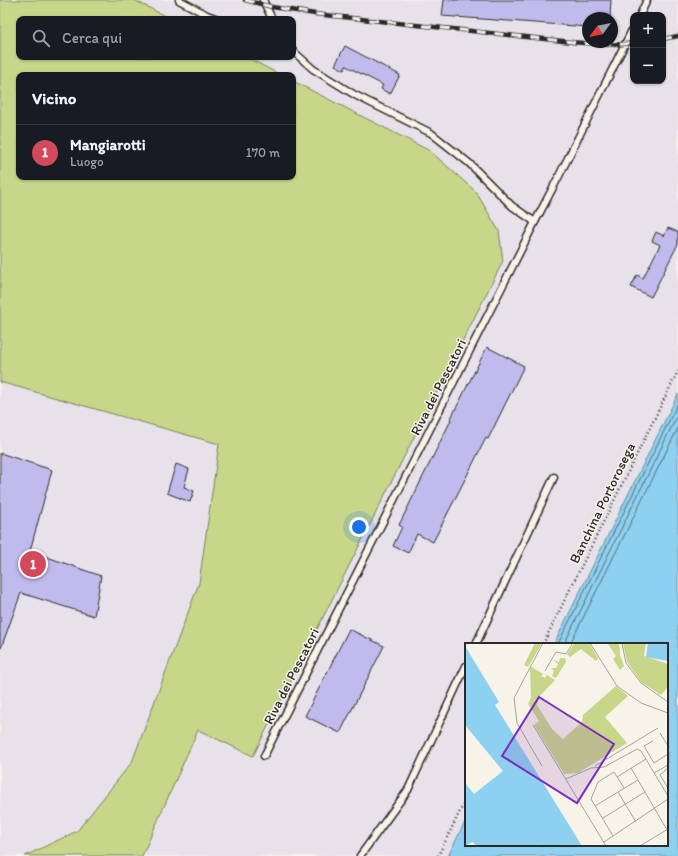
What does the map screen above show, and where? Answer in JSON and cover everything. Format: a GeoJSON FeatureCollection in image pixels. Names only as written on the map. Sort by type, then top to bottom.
{"type":"FeatureCollection","features":[{"type":"Feature","properties":{"kind":"lane"},"geometry":{"type":"LineString","coordinates":[[178,0],[212,16]]}},
{"type":"Feature","properties":{"kind":"lane"},"geometry":{"type":"LineString","coordinates":[[263,0],[271,16]]}},
{"type":"Feature","properties":{"kind":"lane"},"geometry":{"type":"LineString","coordinates":[[641,12],[647,0]]}},
{"type":"Feature","properties":{"kind":"lane","name":"Riva dei Pescatori"},"geometry":{"type":"LineString","coordinates":[[264,756],[630,34]]}},
{"type":"Feature","properties":{"kind":"lane"},"geometry":{"type":"LineString","coordinates":[[296,53],[313,69],[349,91],[431,133],[469,163],[512,206],[535,222]]}},
{"type":"Feature","properties":{"kind":"lane"},"geometry":{"type":"LineString","coordinates":[[476,643],[554,477]]}},
{"type":"Feature","properties":{"kind":"lane"},"geometry":{"type":"LineString","coordinates":[[360,856],[408,790],[465,668]]}},
{"type":"Feature","properties":{"kind":"path","name":"Banchina Portorosega"},"geometry":{"type":"LineString","coordinates":[[543,643],[678,371]]}},
{"type":"Feature","properties":{"kind":"path"},"geometry":{"type":"LineString","coordinates":[[438,856],[465,801]]}},
{"type":"Feature","properties":{"kind":"shaded area"},"geometry":{"type":"Polygon","coordinates":[[[134,0],[678,0],[678,394],[554,643],[465,643],[465,822],[448,856],[142,856],[198,729],[253,756],[430,151],[296,83],[296,72],[275,72],[252,60],[296,60],[296,16],[165,16],[134,0]]]}},
{"type":"Feature","properties":{"kind":"shaded area"},"geometry":{"type":"Polygon","coordinates":[[[0,382],[219,444],[199,583],[132,762],[77,831],[25,856],[0,856],[0,382]]]}},
{"type":"Feature","properties":{"kind":"green space"},"geometry":{"type":"Polygon","coordinates":[[[0,0],[134,0],[165,16],[16,16],[16,60],[252,60],[275,72],[16,72],[16,180],[296,180],[296,83],[430,151],[476,192],[499,231],[503,261],[253,756],[198,730],[142,856],[25,856],[77,831],[132,762],[199,583],[219,444],[0,382],[0,0]]]}},
{"type":"Feature","properties":{"kind":"water"},"geometry":{"type":"Polygon","coordinates":[[[678,394],[678,856],[448,856],[465,822],[465,846],[668,846],[668,643],[554,643],[678,394]]]}},
{"type":"Feature","properties":{"kind":"building"},"geometry":{"type":"Polygon","coordinates":[[[444,0],[611,0],[610,12],[582,12],[582,27],[442,16],[444,0]]]}},
{"type":"Feature","properties":{"kind":"building"},"geometry":{"type":"Polygon","coordinates":[[[345,46],[400,75],[390,94],[381,89],[383,85],[346,66],[344,70],[335,65],[345,46]]]}},
{"type":"Feature","properties":{"kind":"building"},"geometry":{"type":"Polygon","coordinates":[[[668,228],[678,232],[678,244],[651,297],[631,287],[637,275],[643,278],[660,245],[652,241],[656,232],[664,236],[668,228]]]}},
{"type":"Feature","properties":{"kind":"building"},"geometry":{"type":"Polygon","coordinates":[[[487,347],[524,366],[488,439],[486,438],[433,542],[417,534],[408,553],[393,546],[402,527],[399,525],[487,347]]]}},
{"type":"Feature","properties":{"kind":"building"},"geometry":{"type":"Polygon","coordinates":[[[0,453],[52,470],[30,551],[101,576],[94,616],[21,593],[1,648],[0,648],[0,453]]]}},
{"type":"Feature","properties":{"kind":"building"},"geometry":{"type":"Polygon","coordinates":[[[176,464],[189,469],[184,487],[194,491],[190,502],[167,493],[176,464]]]}},
{"type":"Feature","properties":{"kind":"building"},"geometry":{"type":"Polygon","coordinates":[[[349,629],[384,646],[340,733],[305,716],[349,629]]]}},
{"type":"Feature","properties":{"kind":"railway"},"geometry":{"type":"LineString","coordinates":[[245,0],[272,7],[315,14],[580,43],[610,45],[630,43]]}},
{"type":"Feature","properties":{"kind":"railway"},"geometry":{"type":"LineString","coordinates":[[666,38],[678,36]]}},
{"type":"Feature","properties":{"kind":"place","name":"Mangiarotti"},"geometry":{"type":"Point","coordinates":[33,564]}}]}
